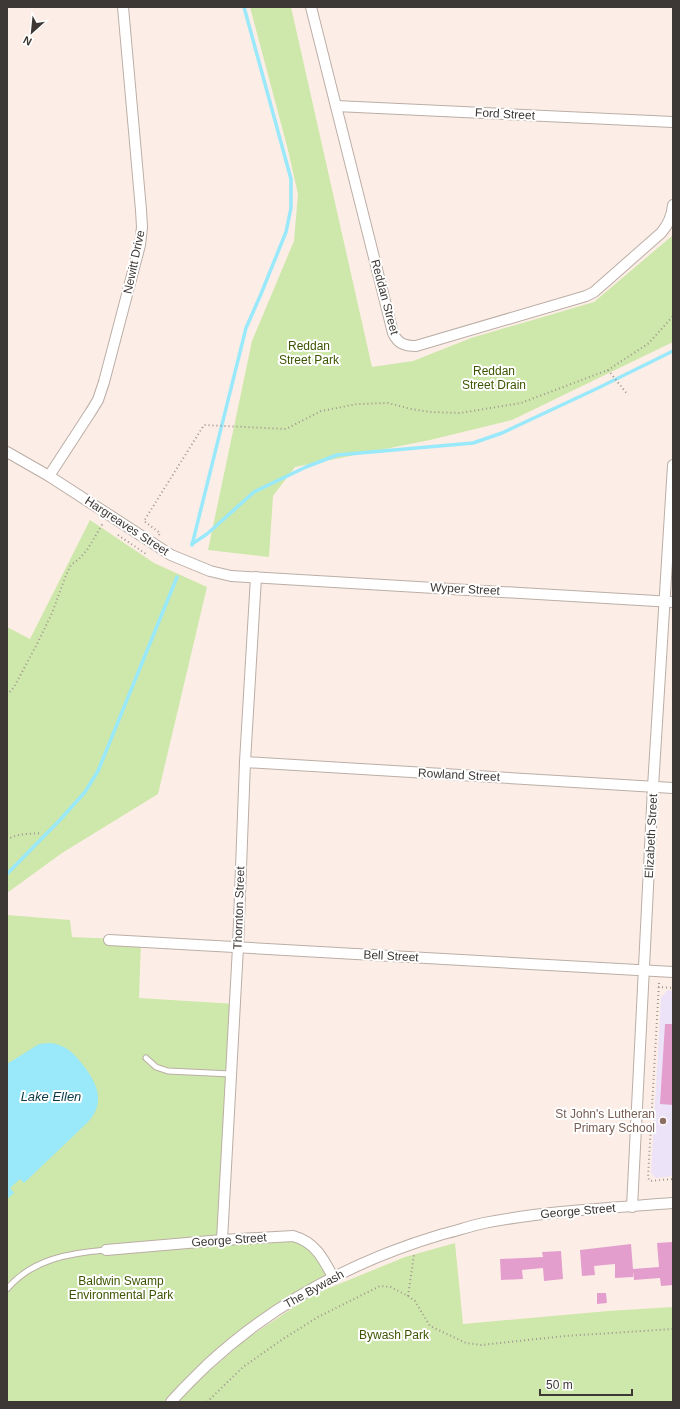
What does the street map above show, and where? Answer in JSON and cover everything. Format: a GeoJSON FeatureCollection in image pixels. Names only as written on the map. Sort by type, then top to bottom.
{"type":"FeatureCollection","features":[{"type":"Feature","properties":{"kind":"street","name":"Newitt Drive"},"geometry":{"type":"LineString","coordinates":[[49,476],[98,400],[140,245],[142,227],[141,210],[123,7]]}},
{"type":"Feature","properties":{"kind":"street","name":"Reddan Street"},"geometry":{"type":"LineString","coordinates":[[311,7],[393,333],[401,344],[416,346],[586,296],[594,292],[661,233],[667,226],[673,205]]}},
{"type":"Feature","properties":{"kind":"street","name":"Ford Street"},"geometry":{"type":"LineString","coordinates":[[336,106],[673,122]]}},
{"type":"Feature","properties":{"kind":"street","name":"Hargreaves Street"},"geometry":{"type":"LineString","coordinates":[[7,452],[49,476],[181,560],[210,571],[231,576],[256,577]]}},
{"type":"Feature","properties":{"kind":"street","name":"Elizabeth Street"},"geometry":{"type":"LineString","coordinates":[[632,1207],[653,786],[669,601],[673,465]]}},
{"type":"Feature","properties":{"kind":"street","name":"Wyper Street"},"geometry":{"type":"LineString","coordinates":[[256,577],[669,601]]}},
{"type":"Feature","properties":{"kind":"street","name":"Thornton Street"},"geometry":{"type":"LineString","coordinates":[[222,1240],[238,948],[245,762],[256,577]]}},
{"type":"Feature","properties":{"kind":"street","name":"Rowland Street"},"geometry":{"type":"LineString","coordinates":[[245,762],[673,788]]}},
{"type":"Feature","properties":{"kind":"street","name":"Bell Street"},"geometry":{"type":"LineString","coordinates":[[109,940],[673,972]]}},
{"type":"Feature","properties":{"kind":"street","name":"George Street"},"geometry":{"type":"LineString","coordinates":[[484,1223],[544,1214],[673,1203]]}},
{"type":"Feature","properties":{"kind":"street","name":"The Bywash"},"geometry":{"type":"LineString","coordinates":[[171,1402],[181,1390],[230,1344],[280,1308],[333,1277],[389,1252],[416,1242],[484,1223]]}},
{"type":"Feature","properties":{"kind":"street","name":"George Street"},"geometry":{"type":"LineString","coordinates":[[106,1250],[222,1240],[293,1236],[310,1243],[317,1249],[323,1256],[333,1277]]}},
{"type":"Feature","properties":{"kind":"lane"},"geometry":{"type":"LineString","coordinates":[[146,1058],[156,1067],[168,1071],[231,1074]]}},
{"type":"Feature","properties":{"kind":"lane"},"geometry":{"type":"LineString","coordinates":[[7,1289],[20,1276],[46,1261],[74,1254],[106,1250]]}},
{"type":"Feature","properties":{"kind":"path"},"geometry":{"type":"LineString","coordinates":[[158,536],[160,533],[144,521],[204,425],[227,425],[286,430],[321,411],[357,404],[388,403],[411,410],[460,413],[521,403],[609,371],[648,343],[673,316]]}},
{"type":"Feature","properties":{"kind":"path"},"geometry":{"type":"LineString","coordinates":[[609,371],[627,394]]}},
{"type":"Feature","properties":{"kind":"path"},"geometry":{"type":"LineString","coordinates":[[7,696],[14,687],[46,626],[71,565],[87,550],[102,525],[108,529]]}},
{"type":"Feature","properties":{"kind":"path"},"geometry":{"type":"LineString","coordinates":[[115,533],[146,554],[149,550]]}},
{"type":"Feature","properties":{"kind":"path"},"geometry":{"type":"LineString","coordinates":[[7,840],[22,834],[41,833]]}},
{"type":"Feature","properties":{"kind":"path"},"geometry":{"type":"LineString","coordinates":[[659,983],[648,1178],[650,1180],[673,1179]]}},
{"type":"Feature","properties":{"kind":"path"},"geometry":{"type":"LineString","coordinates":[[658,987],[673,988]]}},
{"type":"Feature","properties":{"kind":"path"},"geometry":{"type":"LineString","coordinates":[[408,1296],[416,1242]]}},
{"type":"Feature","properties":{"kind":"path"},"geometry":{"type":"LineString","coordinates":[[207,1402],[243,1367],[283,1339],[318,1317],[380,1286],[391,1287],[408,1296],[415,1301],[430,1326],[466,1343],[481,1345],[565,1336],[673,1329]]}},
{"type":"Feature","properties":{"kind":"shaded area","name":"St John's Lutheran Primary School"},"geometry":{"type":"Polygon","coordinates":[[[668,990],[673,991],[673,1176],[656,1178],[651,1173],[661,997],[668,990]]]}},
{"type":"Feature","properties":{"kind":"green space"},"geometry":{"type":"Polygon","coordinates":[[[250,7],[291,7],[372,367],[413,361],[471,338],[594,302],[673,235],[673,342],[512,420],[430,440],[295,467],[273,496],[269,557],[208,550],[252,341],[294,241],[298,194],[288,150],[250,7]]]}},
{"type":"Feature","properties":{"kind":"green space"},"geometry":{"type":"Polygon","coordinates":[[[90,520],[154,563],[207,587],[158,794],[62,853],[7,893],[7,627],[30,639],[90,520]]]}},
{"type":"Feature","properties":{"kind":"green space","name":"Baldwin Swamp Environmental Park"},"geometry":{"type":"Polygon","coordinates":[[[7,915],[70,920],[72,937],[141,940],[139,998],[236,1004],[223,1238],[302,1238],[334,1275],[280,1307],[170,1402],[7,1402],[7,915]]]}},
{"type":"Feature","properties":{"kind":"green space","name":"Bywash Park"},"geometry":{"type":"Polygon","coordinates":[[[455,1243],[463,1324],[608,1311],[673,1307],[673,1402],[177,1402],[181,1396],[246,1339],[312,1295],[405,1257],[455,1243]]]}},
{"type":"Feature","properties":{"kind":"water","name":"Lake Ellen"},"geometry":{"type":"Polygon","coordinates":[[[49,1043],[60,1045],[69,1050],[93,1079],[98,1094],[96,1109],[93,1116],[87,1123],[24,1183],[20,1179],[10,1188],[14,1193],[7,1199],[7,1064],[39,1044],[49,1043]]]}},
{"type":"Feature","properties":{"kind":"building"},"geometry":{"type":"Polygon","coordinates":[[[665,1024],[673,1024],[673,1105],[660,1104],[665,1024]]]}},
{"type":"Feature","properties":{"kind":"building"},"geometry":{"type":"Polygon","coordinates":[[[672,1242],[673,1285],[661,1286],[660,1278],[634,1280],[633,1271],[633,1277],[615,1278],[615,1264],[594,1266],[595,1275],[582,1276],[580,1250],[631,1244],[633,1269],[659,1267],[657,1243],[672,1242]]]}},
{"type":"Feature","properties":{"kind":"building"},"geometry":{"type":"Polygon","coordinates":[[[561,1251],[563,1279],[544,1281],[543,1268],[522,1270],[523,1279],[501,1280],[500,1259],[543,1257],[542,1252],[561,1251]]]}},
{"type":"Feature","properties":{"kind":"building"},"geometry":{"type":"Polygon","coordinates":[[[597,1293],[606,1293],[607,1303],[597,1304],[597,1293]]]}},
{"type":"Feature","properties":{"kind":"waterway"},"geometry":{"type":"LineString","coordinates":[[192,545],[246,328],[286,232],[291,208],[291,179],[244,7]]}},
{"type":"Feature","properties":{"kind":"waterway"},"geometry":{"type":"LineString","coordinates":[[192,544],[207,534],[254,492],[306,467],[337,455],[473,443],[502,433],[673,351]]}},
{"type":"Feature","properties":{"kind":"waterway"},"geometry":{"type":"LineString","coordinates":[[7,874],[85,792],[98,771],[177,577]]}},
{"type":"Feature","properties":{"kind":"place","name":"St John's Lutheran Primary School"},"geometry":{"type":"Point","coordinates":[663,1121]}},
{"type":"Feature","properties":{"kind":"park label","name":"Reddan Street Park"},"geometry":{"type":"Point","coordinates":[309,353]}},
{"type":"Feature","properties":{"kind":"park label","name":"Reddan Street Drain"},"geometry":{"type":"Point","coordinates":[494,378]}}]}
